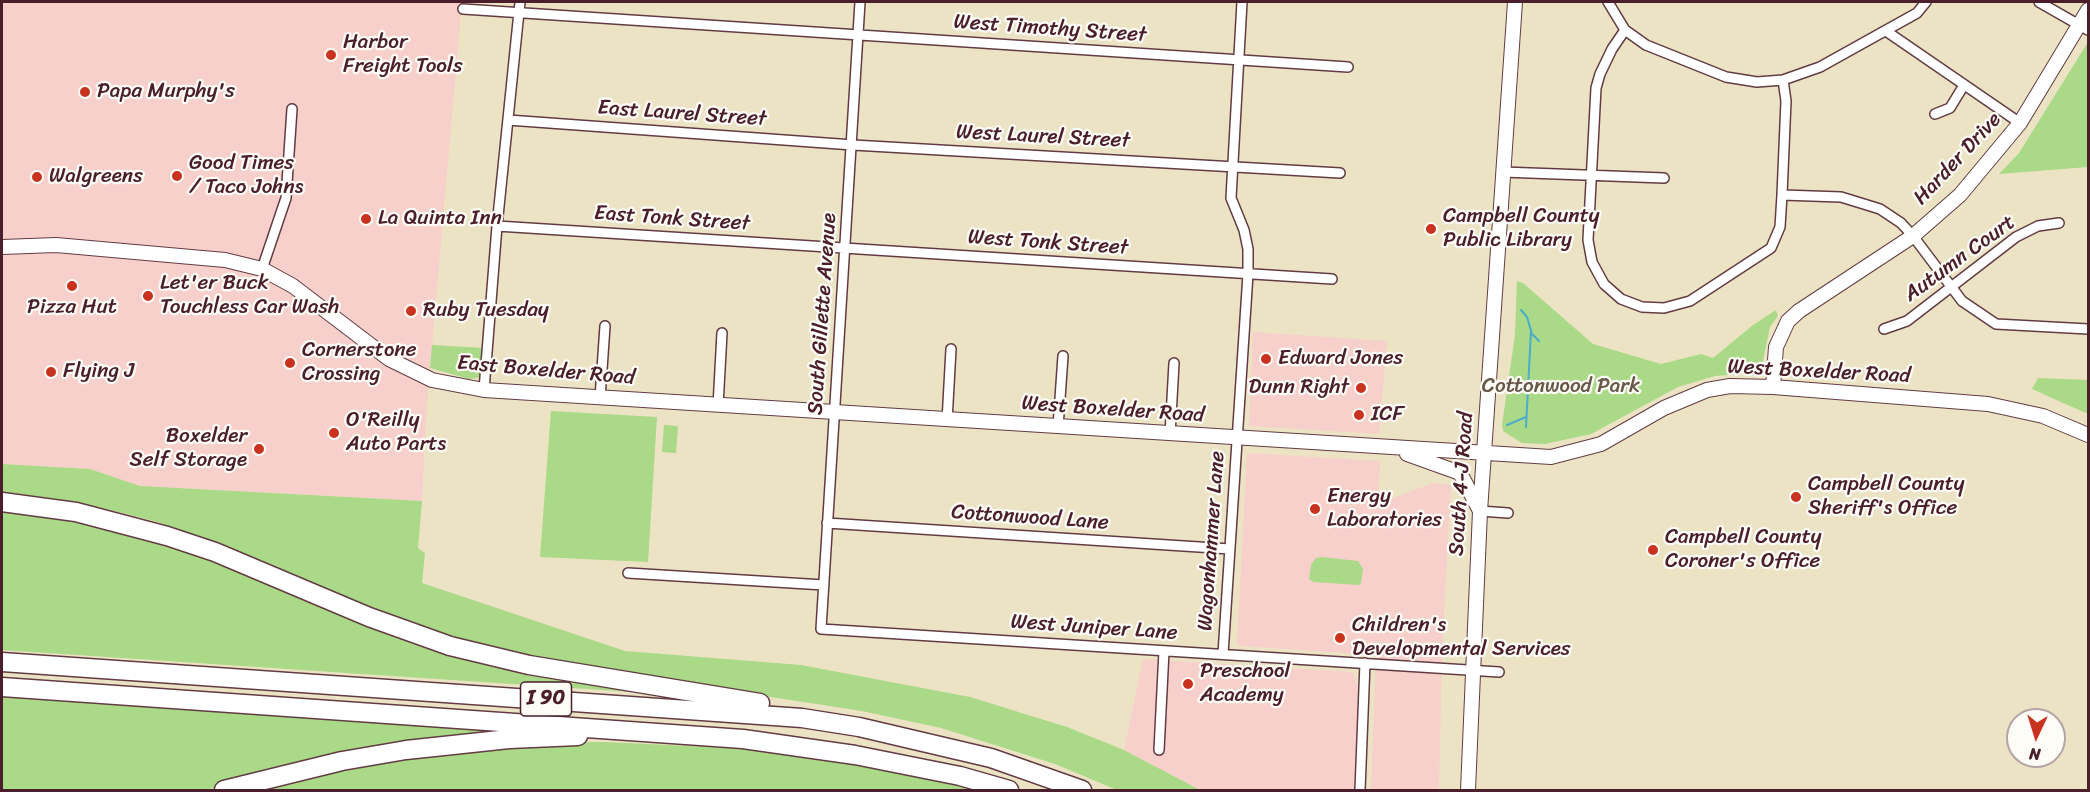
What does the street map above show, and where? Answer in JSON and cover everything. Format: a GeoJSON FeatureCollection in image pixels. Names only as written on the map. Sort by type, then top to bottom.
{"type":"FeatureCollection","features":[{"type":"Feature","properties":{"kind":"highway","name":"I 90"},"geometry":{"type":"LineString","coordinates":[[2,502],[76,512],[167,536],[215,552],[369,617],[450,646],[529,665],[840,717],[942,738],[1082,790]]}},
{"type":"Feature","properties":{"kind":"highway","name":"I 90"},"geometry":{"type":"LineString","coordinates":[[2,662],[802,718],[927,741],[1038,773]]}},
{"type":"Feature","properties":{"kind":"highway","name":"I 90"},"geometry":{"type":"LineString","coordinates":[[2,687],[699,735],[815,747],[960,776],[1009,790]]}},
{"type":"Feature","properties":{"kind":"highway","name":"I 90"},"geometry":{"type":"LineString","coordinates":[[225,790],[342,761],[406,750],[509,739],[568,736],[677,739],[855,755]]}},
{"type":"Feature","properties":{"kind":"main road","name":"South 4-J Road"},"geometry":{"type":"LineString","coordinates":[[1468,790],[1480,511],[1515,2]]}},
{"type":"Feature","properties":{"kind":"main road","name":"Harder Drive"},"geometry":{"type":"LineString","coordinates":[[1773,387],[1776,347],[1788,321],[1799,311],[1913,236],[1960,195],[2020,123],[2084,27],[2088,10]]}},
{"type":"Feature","properties":{"kind":"main road","name":"East Boxelder Road"},"geometry":{"type":"LineString","coordinates":[[2,247],[56,245],[225,260],[262,269],[292,286],[389,359],[432,380],[484,390],[835,414]]}},
{"type":"Feature","properties":{"kind":"main road","name":"West Boxelder Road"},"geometry":{"type":"LineString","coordinates":[[835,414],[1551,458],[1576,453],[1601,444],[1664,408],[1707,390],[1730,386],[1773,387],[1988,404],[2043,416],[2088,435]]}},
{"type":"Feature","properties":{"kind":"main road"},"geometry":{"type":"LineString","coordinates":[[1388,448],[1458,471],[1464,477],[1480,511]]}},
{"type":"Feature","properties":{"kind":"street"},"geometry":{"type":"LineString","coordinates":[[484,390],[497,226],[520,2]]}},
{"type":"Feature","properties":{"kind":"street","name":"South Gillette Avenue"},"geometry":{"type":"LineString","coordinates":[[821,629],[853,145],[860,2]]}},
{"type":"Feature","properties":{"kind":"street","name":"Wagonhammer Lane"},"geometry":{"type":"LineString","coordinates":[[1223,654],[1248,274],[1248,249],[1244,230],[1231,198],[1242,2]]}},
{"type":"Feature","properties":{"kind":"street"},"geometry":{"type":"LineString","coordinates":[[1608,2],[1625,30],[1646,45],[1726,77],[1756,82],[1783,80],[1820,67],[1917,13],[1926,2]]}},
{"type":"Feature","properties":{"kind":"street"},"geometry":{"type":"LineString","coordinates":[[2039,2],[2084,27]]}},
{"type":"Feature","properties":{"kind":"street","name":"West Timothy Street"},"geometry":{"type":"LineString","coordinates":[[463,9],[1348,67]]}},
{"type":"Feature","properties":{"kind":"street"},"geometry":{"type":"LineString","coordinates":[[1625,30],[1608,57],[1596,88],[1588,240],[1592,262],[1604,284],[1621,299],[1641,307],[1664,308],[1690,301],[1771,248],[1780,227],[1786,101],[1783,80]]}},
{"type":"Feature","properties":{"kind":"street"},"geometry":{"type":"LineString","coordinates":[[1886,31],[2020,123]]}},
{"type":"Feature","properties":{"kind":"street"},"geometry":{"type":"LineString","coordinates":[[1935,114],[1950,108],[1964,85]]}},
{"type":"Feature","properties":{"kind":"street"},"geometry":{"type":"LineString","coordinates":[[262,269],[286,198],[292,109]]}},
{"type":"Feature","properties":{"kind":"street","name":"East Laurel Street"},"geometry":{"type":"LineString","coordinates":[[508,120],[853,145]]}},
{"type":"Feature","properties":{"kind":"street","name":"West Laurel Street"},"geometry":{"type":"LineString","coordinates":[[853,145],[1340,173]]}},
{"type":"Feature","properties":{"kind":"street"},"geometry":{"type":"LineString","coordinates":[[1503,172],[1664,178]]}},
{"type":"Feature","properties":{"kind":"street"},"geometry":{"type":"LineString","coordinates":[[1782,195],[1841,198],[1863,202],[1901,222],[1962,301],[1996,324],[2088,329]]}},
{"type":"Feature","properties":{"kind":"street","name":"Autumn Court"},"geometry":{"type":"LineString","coordinates":[[1884,329],[1907,321],[1950,285],[2016,237],[2038,226],[2059,223]]}},
{"type":"Feature","properties":{"kind":"street","name":"East Tonk Street"},"geometry":{"type":"LineString","coordinates":[[497,226],[845,248]]}},
{"type":"Feature","properties":{"kind":"street","name":"West Tonk Street"},"geometry":{"type":"LineString","coordinates":[[845,248],[1332,279]]}},
{"type":"Feature","properties":{"kind":"street"},"geometry":{"type":"LineString","coordinates":[[600,398],[605,326]]}},
{"type":"Feature","properties":{"kind":"street"},"geometry":{"type":"LineString","coordinates":[[718,406],[722,333]]}},
{"type":"Feature","properties":{"kind":"street"},"geometry":{"type":"LineString","coordinates":[[947,421],[951,349]]}},
{"type":"Feature","properties":{"kind":"street"},"geometry":{"type":"LineString","coordinates":[[1058,428],[1063,356]]}},
{"type":"Feature","properties":{"kind":"street"},"geometry":{"type":"LineString","coordinates":[[1170,435],[1174,363]]}},
{"type":"Feature","properties":{"kind":"street"},"geometry":{"type":"LineString","coordinates":[[1480,511],[1508,513]]}},
{"type":"Feature","properties":{"kind":"street","name":"Cottonwood Lane"},"geometry":{"type":"LineString","coordinates":[[827,523],[1230,549]]}},
{"type":"Feature","properties":{"kind":"street"},"geometry":{"type":"LineString","coordinates":[[628,573],[824,585]]}},
{"type":"Feature","properties":{"kind":"street","name":"West Juniper Lane"},"geometry":{"type":"LineString","coordinates":[[821,629],[1499,672]]}},
{"type":"Feature","properties":{"kind":"street"},"geometry":{"type":"LineString","coordinates":[[1159,750],[1164,651]]}},
{"type":"Feature","properties":{"kind":"street"},"geometry":{"type":"LineString","coordinates":[[1360,790],[1365,663]]}},
{"type":"Feature","properties":{"kind":"shaded area"},"geometry":{"type":"Polygon","coordinates":[[[2,2],[462,2],[427,403],[422,501],[140,486],[90,469],[2,464],[2,2]]]}},
{"type":"Feature","properties":{"kind":"shaded area"},"geometry":{"type":"Polygon","coordinates":[[[1253,332],[1387,341],[1379,434],[1249,426],[1253,332]]]}},
{"type":"Feature","properties":{"kind":"shaded area","name":"Children's Developmental Services"},"geometry":{"type":"Polygon","coordinates":[[[1247,453],[1380,461],[1378,504],[1433,483],[1451,485],[1442,654],[1439,790],[1371,790],[1376,655],[1240,646],[1237,643],[1247,453]]]}},
{"type":"Feature","properties":{"kind":"shaded area"},"geometry":{"type":"Polygon","coordinates":[[[1143,659],[1353,672],[1358,687],[1354,790],[1200,790],[1124,750],[1143,659]]]}},
{"type":"Feature","properties":{"kind":"green space"},"geometry":{"type":"Polygon","coordinates":[[[2088,42],[2088,167],[1999,174],[2019,153],[2088,42]]]}},
{"type":"Feature","properties":{"kind":"green space","name":"Cottonwood Park"},"geometry":{"type":"Polygon","coordinates":[[[1517,281],[1523,283],[1593,344],[1661,364],[1701,354],[1713,358],[1753,325],[1776,310],[1778,316],[1770,327],[1763,361],[1755,373],[1715,376],[1678,387],[1591,434],[1545,444],[1522,443],[1503,431],[1502,425],[1515,335],[1517,281]]]}},
{"type":"Feature","properties":{"kind":"green space"},"geometry":{"type":"Polygon","coordinates":[[[432,345],[484,348],[482,377],[469,379],[430,368],[432,345]]]}},
{"type":"Feature","properties":{"kind":"green space"},"geometry":{"type":"Polygon","coordinates":[[[2038,378],[2088,380],[2088,414],[2032,389],[2038,378]]]}},
{"type":"Feature","properties":{"kind":"green space"},"geometry":{"type":"Polygon","coordinates":[[[551,411],[657,417],[648,562],[540,557],[551,411]]]}},
{"type":"Feature","properties":{"kind":"green space"},"geometry":{"type":"Polygon","coordinates":[[[664,425],[678,426],[676,453],[662,452],[664,425]]]}},
{"type":"Feature","properties":{"kind":"green space"},"geometry":{"type":"Polygon","coordinates":[[[2,464],[90,469],[140,486],[422,501],[418,548],[425,553],[422,583],[625,651],[801,665],[970,697],[1067,727],[1124,750],[1200,790],[1117,790],[1055,764],[941,728],[862,711],[575,667],[452,640],[275,571],[224,546],[158,522],[99,507],[2,493],[2,464]]]}},
{"type":"Feature","properties":{"kind":"green space"},"geometry":{"type":"Polygon","coordinates":[[[2,509],[100,524],[214,559],[366,623],[647,690],[632,692],[2,650],[2,509]]]}},
{"type":"Feature","properties":{"kind":"green space"},"geometry":{"type":"Polygon","coordinates":[[[1316,558],[1358,561],[1363,569],[1361,583],[1359,585],[1313,582],[1309,579],[1311,565],[1316,558]]]}},
{"type":"Feature","properties":{"kind":"green space"},"geometry":{"type":"Polygon","coordinates":[[[2,695],[505,728],[501,735],[342,756],[206,790],[2,790],[2,695]]]}},
{"type":"Feature","properties":{"kind":"green space"},"geometry":{"type":"Polygon","coordinates":[[[604,742],[776,750],[853,759],[986,790],[255,790],[352,765],[534,743],[604,742]]]}},
{"type":"Feature","properties":{"kind":"waterway"},"geometry":{"type":"LineString","coordinates":[[1521,310],[1527,317],[1532,334],[1539,341]]}},
{"type":"Feature","properties":{"kind":"waterway"},"geometry":{"type":"LineString","coordinates":[[1526,427],[1531,331]]}},
{"type":"Feature","properties":{"kind":"waterway"},"geometry":{"type":"LineString","coordinates":[[1507,425],[1526,417]]}},
{"type":"Feature","properties":{"kind":"place","name":"Harbor Freight Tools"},"geometry":{"type":"Point","coordinates":[331,55]}},
{"type":"Feature","properties":{"kind":"place","name":"Papa Murphy's"},"geometry":{"type":"Point","coordinates":[85,92]}},
{"type":"Feature","properties":{"kind":"place","name":"Good Times / Taco Johns"},"geometry":{"type":"Point","coordinates":[177,176]}},
{"type":"Feature","properties":{"kind":"place","name":"Walgreens"},"geometry":{"type":"Point","coordinates":[37,177]}},
{"type":"Feature","properties":{"kind":"place","name":"La Quinta Inn"},"geometry":{"type":"Point","coordinates":[366,219]}},
{"type":"Feature","properties":{"kind":"place","name":"Campbell County Public Library"},"geometry":{"type":"Point","coordinates":[1431,229]}},
{"type":"Feature","properties":{"kind":"place","name":"Pizza Hut"},"geometry":{"type":"Point","coordinates":[72,286]}},
{"type":"Feature","properties":{"kind":"place","name":"Let'er Buck Touchless Car Wash"},"geometry":{"type":"Point","coordinates":[148,296]}},
{"type":"Feature","properties":{"kind":"place","name":"Ruby Tuesday"},"geometry":{"type":"Point","coordinates":[411,311]}},
{"type":"Feature","properties":{"kind":"place","name":"Edward Jones"},"geometry":{"type":"Point","coordinates":[1266,359]}},
{"type":"Feature","properties":{"kind":"place","name":"Cornerstone Crossing"},"geometry":{"type":"Point","coordinates":[290,363]}},
{"type":"Feature","properties":{"kind":"place","name":"Flying J"},"geometry":{"type":"Point","coordinates":[51,372]}},
{"type":"Feature","properties":{"kind":"place","name":"Dunn Right"},"geometry":{"type":"Point","coordinates":[1361,388]}},
{"type":"Feature","properties":{"kind":"place","name":"ICF"},"geometry":{"type":"Point","coordinates":[1359,415]}},
{"type":"Feature","properties":{"kind":"place","name":"O'Reilly Auto Parts"},"geometry":{"type":"Point","coordinates":[334,433]}},
{"type":"Feature","properties":{"kind":"place","name":"Boxelder Self Storage"},"geometry":{"type":"Point","coordinates":[259,449]}},
{"type":"Feature","properties":{"kind":"place","name":"Campbell County Sheriff's Office"},"geometry":{"type":"Point","coordinates":[1796,497]}},
{"type":"Feature","properties":{"kind":"place","name":"Energy Laboratories"},"geometry":{"type":"Point","coordinates":[1315,509]}},
{"type":"Feature","properties":{"kind":"place","name":"Campbell County Coroner's Office"},"geometry":{"type":"Point","coordinates":[1653,550]}},
{"type":"Feature","properties":{"kind":"place","name":"Children's Developmental Services"},"geometry":{"type":"Point","coordinates":[1340,638]}},
{"type":"Feature","properties":{"kind":"place","name":"Preschool Academy"},"geometry":{"type":"Point","coordinates":[1188,684]}}]}
